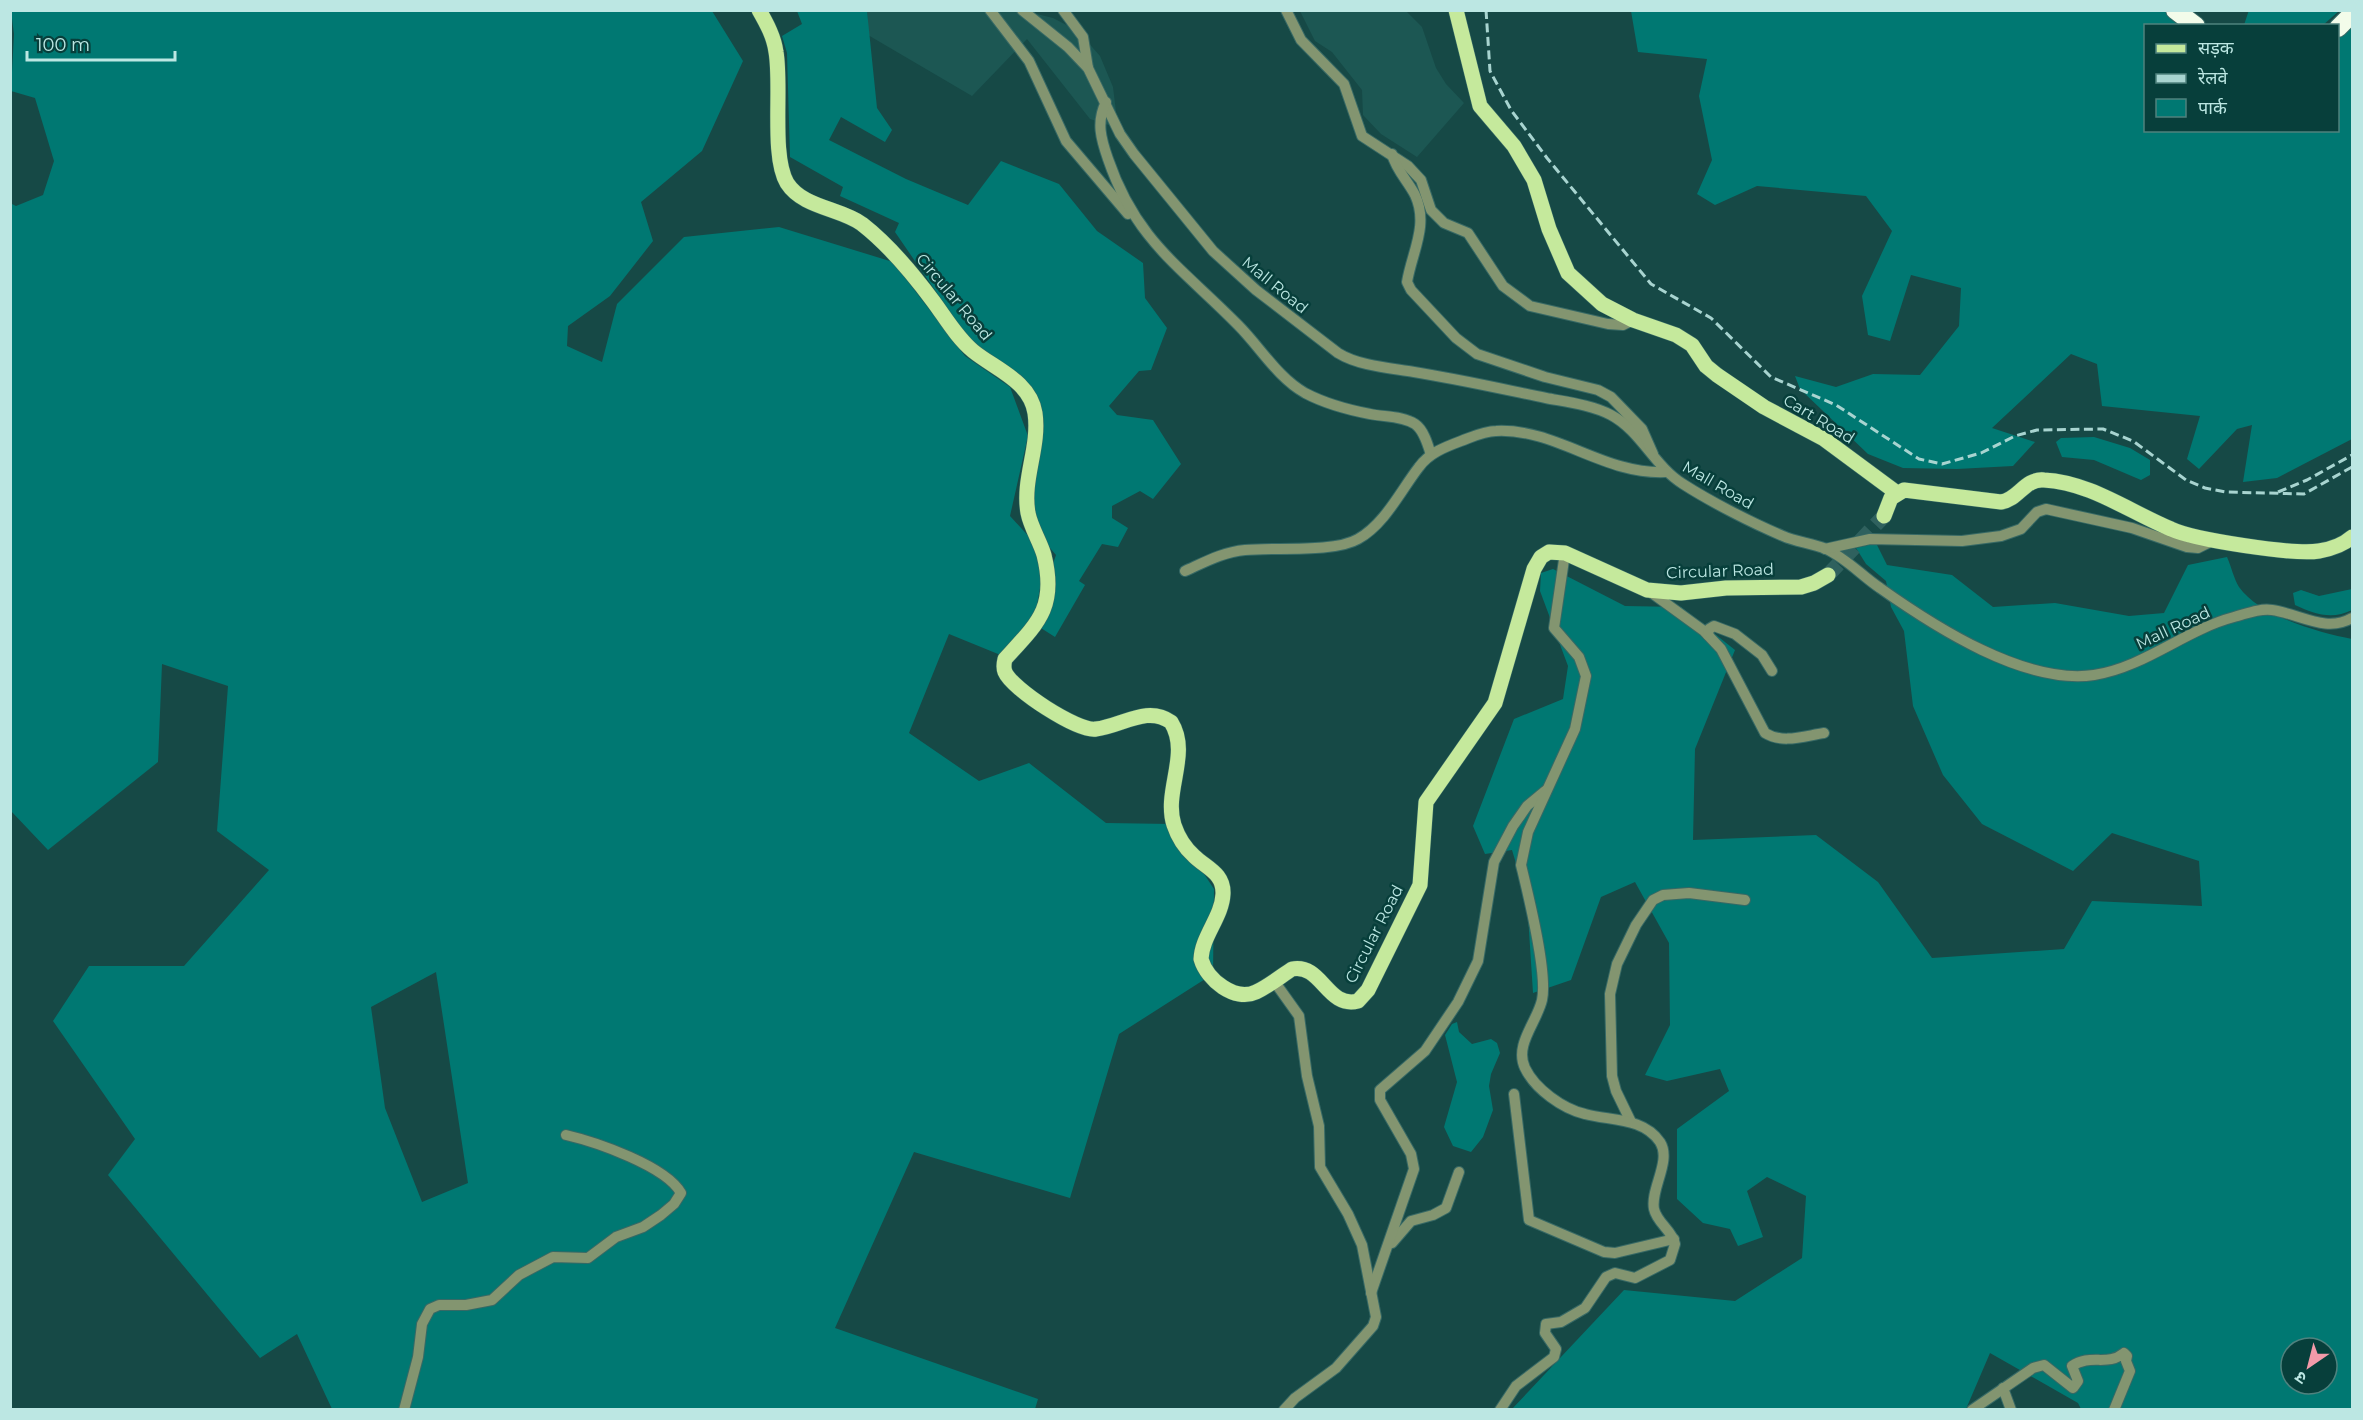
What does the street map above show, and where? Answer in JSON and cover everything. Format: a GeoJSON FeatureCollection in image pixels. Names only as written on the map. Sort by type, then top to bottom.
{"type":"FeatureCollection","features":[{"type":"Feature","properties":{"kind":"highway"},"geometry":{"type":"LineString","coordinates":[[2175,10],[2193,24]]}},
{"type":"Feature","properties":{"kind":"highway"},"geometry":{"type":"LineString","coordinates":[[2339,26],[2352,14]]}},
{"type":"Feature","properties":{"kind":"main road","name":"Circular Road"},"geometry":{"type":"LineString","coordinates":[[759,10],[770,30],[776,53],[781,159],[786,181],[803,198],[860,223],[868,229],[925,290],[971,350],[1011,376],[1032,402],[1035,432],[1026,493],[1031,525],[1044,556],[1048,587],[1045,610],[1033,629],[1005,659],[1005,672],[1014,685],[1031,698],[1083,728],[1096,730],[1142,716],[1155,716],[1172,722],[1179,740],[1172,806],[1174,825],[1183,845],[1218,877],[1223,894],[1201,954],[1202,964],[1216,982],[1230,991],[1255,993],[1292,969],[1305,968],[1315,974],[1336,998],[1348,1002],[1358,1001],[1368,990],[1420,885],[1423,815],[1426,802],[1495,703],[1537,563],[1549,552],[1565,553],[1647,590],[1682,593],[1726,588],[1801,587],[1828,575]]}},
{"type":"Feature","properties":{"kind":"main road","name":"Cart Road"},"geometry":{"type":"LineString","coordinates":[[1456,10],[1480,105],[1514,146],[1534,180],[1549,230],[1568,273],[1602,304],[1633,320],[1676,335],[1692,345],[1706,366],[1717,375],[1764,407],[1824,439],[1897,493]]}},
{"type":"Feature","properties":{"kind":"main road"},"geometry":{"type":"LineString","coordinates":[[1884,516],[1889,502],[1897,493],[1907,490],[2001,502],[2011,499],[2033,481],[2043,479],[2093,493],[2173,530],[2212,541],[2310,552],[2338,546],[2352,537]]}},
{"type":"Feature","properties":{"kind":"street"},"geometry":{"type":"LineString","coordinates":[[990,10],[1029,61],[1066,141],[1178,270],[1222,308],[1260,348],[1286,380],[1305,393],[1328,402],[1369,414],[1413,422],[1420,430],[1431,455]]}},
{"type":"Feature","properties":{"kind":"street","name":"Mall Road"},"geometry":{"type":"LineString","coordinates":[[1022,10],[1068,47],[1088,68],[1120,134],[1147,172],[1213,251],[1256,290],[1349,359],[1555,400],[1610,414],[1634,433],[1666,472],[1684,485],[1757,525],[1786,538],[1825,549],[1853,566],[1894,598],[1970,642],[2030,670],[2049,674],[2095,675],[2120,668],[2201,630],[2259,610],[2272,610],[2328,625],[2343,623],[2352,618]]}},
{"type":"Feature","properties":{"kind":"street"},"geometry":{"type":"LineString","coordinates":[[1063,10],[1083,37],[1088,68]]}},
{"type":"Feature","properties":{"kind":"street"},"geometry":{"type":"LineString","coordinates":[[1286,10],[1301,39],[1344,84],[1362,136],[1392,154],[1420,180],[1431,210],[1444,224],[1468,233],[1503,286],[1530,306],[1608,324],[1623,325],[1633,320]]}},
{"type":"Feature","properties":{"kind":"street"},"geometry":{"type":"LineString","coordinates":[[1106,102],[1100,114],[1099,125],[1105,152],[1116,185],[1139,224]]}},
{"type":"Feature","properties":{"kind":"street"},"geometry":{"type":"LineString","coordinates":[[1392,154],[1394,164],[1411,188],[1421,212],[1419,241],[1407,282],[1411,290],[1462,343],[1477,354],[1534,374],[1598,390],[1611,397],[1642,429],[1653,450],[1653,458]]}},
{"type":"Feature","properties":{"kind":"street"},"geometry":{"type":"LineString","coordinates":[[1185,571],[1226,553],[1334,546],[1356,540],[1384,515],[1407,488],[1419,467],[1431,455],[1438,450],[1480,434],[1514,431],[1544,437],[1582,455],[1628,470],[1666,472]]}},
{"type":"Feature","properties":{"kind":"street"},"geometry":{"type":"LineString","coordinates":[[1825,549],[1870,539],[1962,541],[2001,536],[2021,529],[2037,512],[2046,509],[2132,528],[2194,549],[2212,541]]}},
{"type":"Feature","properties":{"kind":"street"},"geometry":{"type":"LineString","coordinates":[[1500,1410],[1516,1386],[1554,1357],[1556,1349],[1545,1334],[1546,1324],[1561,1322],[1577,1314],[1593,1298],[1606,1277],[1616,1273],[1635,1278],[1670,1260],[1674,1252],[1674,1239],[1654,1209],[1663,1155],[1660,1143],[1648,1131],[1631,1122],[1571,1109],[1538,1087],[1523,1065],[1523,1044],[1542,1000],[1542,988],[1538,945],[1521,865],[1522,852],[1528,832],[1575,729],[1586,676],[1579,657],[1554,628],[1565,553]]}},
{"type":"Feature","properties":{"kind":"street"},"geometry":{"type":"LineString","coordinates":[[1647,590],[1708,635],[1721,649],[1735,670],[1743,693],[1765,733],[1772,737],[1789,739],[1824,733]]}},
{"type":"Feature","properties":{"kind":"street"},"geometry":{"type":"LineString","coordinates":[[1708,635],[1709,629],[1714,626],[1735,634],[1762,656],[1772,671]]}},
{"type":"Feature","properties":{"kind":"street"},"geometry":{"type":"LineString","coordinates":[[1371,1293],[1414,1169],[1411,1154],[1380,1100],[1380,1090],[1425,1051],[1458,1002],[1478,961],[1494,862],[1522,813],[1550,787]]}},
{"type":"Feature","properties":{"kind":"street"},"geometry":{"type":"LineString","coordinates":[[1631,1122],[1616,1091],[1612,1076],[1610,994],[1617,964],[1636,925],[1653,900],[1663,895],[1689,893],[1745,900]]}},
{"type":"Feature","properties":{"kind":"street"},"geometry":{"type":"LineString","coordinates":[[1274,981],[1299,1016],[1307,1076],[1319,1126],[1320,1167],[1362,1245],[1376,1317],[1373,1326],[1336,1368],[1294,1398],[1284,1410]]}},
{"type":"Feature","properties":{"kind":"street"},"geometry":{"type":"LineString","coordinates":[[1514,1094],[1530,1220],[1604,1252],[1615,1252],[1674,1239]]}},
{"type":"Feature","properties":{"kind":"street"},"geometry":{"type":"LineString","coordinates":[[404,1410],[418,1357],[422,1324],[430,1309],[439,1305],[466,1305],[492,1300],[519,1275],[553,1257],[588,1258],[616,1236],[643,1227],[661,1215],[674,1204],[681,1193],[676,1184],[658,1172],[583,1139],[566,1135]]}},
{"type":"Feature","properties":{"kind":"street"},"geometry":{"type":"LineString","coordinates":[[1388,1247],[1411,1221],[1433,1215],[1446,1208],[1459,1173]]}},
{"type":"Feature","properties":{"kind":"street"},"geometry":{"type":"LineString","coordinates":[[1972,1410],[2033,1368],[2044,1365],[2073,1388],[2078,1381],[2072,1366],[2091,1358],[2109,1361],[2117,1359],[2124,1353],[2127,1356],[2126,1361],[2130,1371],[2114,1410]]}},
{"type":"Feature","properties":{"kind":"street"},"geometry":{"type":"LineString","coordinates":[[2003,1388],[2011,1410]]}},
{"type":"Feature","properties":{"kind":"shaded area"},"geometry":{"type":"Polygon","coordinates":[[[1021,10],[1053,18],[1078,31],[1100,56],[1113,87],[1118,128],[1090,119],[1027,39],[972,96],[868,35],[867,11],[1021,10]]]}},
{"type":"Feature","properties":{"kind":"shaded area"},"geometry":{"type":"Polygon","coordinates":[[[1300,11],[1406,11],[1422,27],[1436,68],[1446,84],[1464,103],[1417,157],[1381,134],[1363,115],[1362,90],[1332,52],[1315,41],[1300,11]]]}},
{"type":"Feature","properties":{"kind":"green space"},"geometry":{"type":"Polygon","coordinates":[[[2249,10],[2339,10],[2324,24],[2244,24],[2249,10]]]}},
{"type":"Feature","properties":{"kind":"green space"},"geometry":{"type":"Polygon","coordinates":[[[11,11],[712,11],[743,61],[702,151],[641,202],[653,241],[610,296],[568,326],[567,346],[602,362],[617,304],[684,237],[779,227],[893,262],[965,356],[1010,387],[1028,436],[1010,516],[1046,555],[1035,616],[1056,555],[1022,515],[1038,431],[1023,382],[974,347],[895,232],[899,223],[840,196],[843,187],[790,157],[787,53],[782,36],[802,24],[797,11],[867,11],[877,108],[892,130],[885,142],[841,117],[829,140],[906,179],[968,205],[1001,161],[1059,184],[1097,231],[1143,263],[1145,298],[1167,328],[1151,370],[1139,371],[1109,406],[1117,415],[1153,420],[1181,464],[1153,499],[1140,491],[1112,506],[1112,518],[1128,528],[1118,547],[1102,544],[1079,581],[1085,585],[1055,637],[1033,623],[1003,656],[949,634],[909,733],[979,781],[1029,763],[1106,823],[1171,824],[1214,889],[1213,974],[1119,1034],[1070,1198],[914,1152],[835,1328],[1038,1399],[1035,1409],[332,1409],[297,1334],[260,1358],[108,1175],[135,1139],[53,1021],[89,966],[184,966],[269,870],[217,831],[228,686],[162,664],[158,762],[48,850],[11,811],[10,203],[16,206],[43,195],[54,161],[35,98],[11,91],[14,34],[11,11]],[[436,972],[371,1007],[385,1108],[422,1202],[468,1183],[436,972]]]}},
{"type":"Feature","properties":{"kind":"green space"},"geometry":{"type":"Polygon","coordinates":[[[1631,11],[2169,11],[2190,24],[2144,24],[2144,132],[2339,132],[2339,35],[2352,25],[2352,439],[2277,478],[2243,482],[2252,425],[2237,429],[2199,469],[2187,459],[2200,416],[2102,406],[2097,364],[2071,354],[1992,428],[2035,442],[2013,466],[1957,469],[1903,468],[1868,454],[1800,389],[1795,376],[1836,387],[1873,374],[1920,375],[1959,326],[1961,288],[1911,275],[1890,341],[1868,335],[1862,296],[1892,231],[1866,196],[1757,186],[1715,205],[1697,194],[1712,160],[1699,96],[1707,59],[1638,52],[1631,11]]]}},
{"type":"Feature","properties":{"kind":"green space"},"geometry":{"type":"Polygon","coordinates":[[[2094,437],[2130,448],[2150,460],[2150,475],[2141,480],[2094,460],[2062,457],[2056,442],[2061,438],[2094,437]]]}},
{"type":"Feature","properties":{"kind":"green space"},"geometry":{"type":"Polygon","coordinates":[[[1876,543],[1887,565],[1952,575],[1993,607],[2055,603],[2129,616],[2164,613],[2188,565],[2227,557],[2239,587],[2261,607],[2307,628],[2352,639],[2352,1409],[2081,1409],[2078,1403],[1990,1353],[1966,1409],[1512,1409],[1624,1290],[1735,1301],[1802,1258],[1806,1196],[1767,1177],[1747,1191],[1763,1237],[1738,1246],[1730,1229],[1703,1223],[1677,1199],[1677,1129],[1729,1091],[1720,1069],[1667,1081],[1645,1075],[1670,1025],[1669,943],[1635,882],[1601,897],[1571,980],[1533,993],[1527,900],[1512,850],[1485,854],[1473,826],[1514,719],[1563,699],[1568,666],[1540,591],[1541,573],[1553,569],[1625,606],[1681,607],[1735,650],[1695,749],[1693,840],[1816,835],[1878,882],[1932,958],[2064,949],[2092,901],[2202,906],[2199,861],[2112,833],[2073,871],[1982,824],[1943,775],[1913,706],[1904,631],[1891,607],[1886,581],[1866,564],[1856,548],[1876,543]]]}},
{"type":"Feature","properties":{"kind":"green space"},"geometry":{"type":"Polygon","coordinates":[[[2352,589],[2352,610],[2345,613],[2323,615],[2295,605],[2293,593],[2301,590],[2319,596],[2352,589]]]}},
{"type":"Feature","properties":{"kind":"green space"},"geometry":{"type":"Polygon","coordinates":[[[1457,1022],[1459,1032],[1472,1044],[1491,1039],[1497,1043],[1500,1053],[1491,1074],[1489,1086],[1493,1110],[1483,1137],[1471,1152],[1453,1146],[1444,1127],[1457,1082],[1445,1035],[1452,1024],[1457,1022]]]}},
{"type":"Feature","properties":{"kind":"tunnel"},"geometry":{"type":"LineString","coordinates":[[1828,575],[1884,516]]}},
{"type":"Feature","properties":{"kind":"railway"},"geometry":{"type":"LineString","coordinates":[[1486,10],[1490,71],[1511,110],[1547,158],[1651,284],[1711,318],[1771,377],[1836,405],[1919,459],[1942,464],[1981,453],[2015,436],[2037,430],[2103,429],[2133,441],[2186,480],[2205,488],[2226,492],[2304,494],[2352,467]]}},
{"type":"Feature","properties":{"kind":"railway"},"geometry":{"type":"LineString","coordinates":[[2278,492],[2307,480],[2352,455]]}}]}
